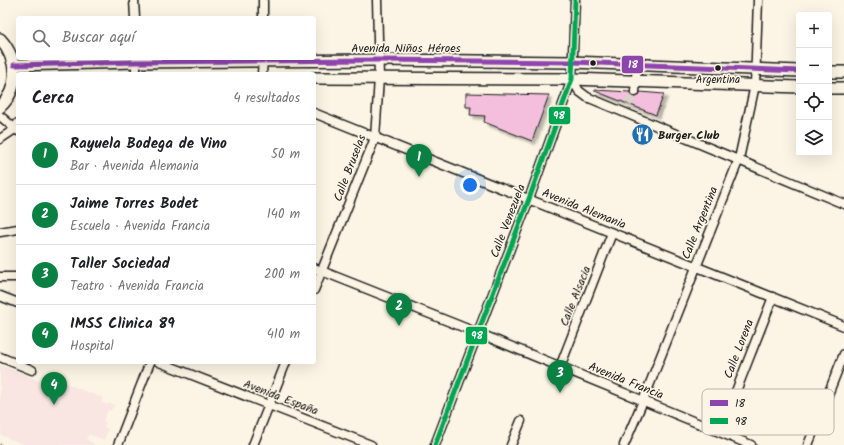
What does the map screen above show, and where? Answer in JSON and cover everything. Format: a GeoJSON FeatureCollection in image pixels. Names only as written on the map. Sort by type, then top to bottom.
{"type":"FeatureCollection","features":[{"type":"Feature","properties":{"kind":"main road"},"geometry":{"type":"LineString","coordinates":[[0,39],[11,54],[16,82],[4,104],[0,107]]}},
{"type":"Feature","properties":{"kind":"main road","name":"Avenida Niños Héroes"},"geometry":{"type":"LineString","coordinates":[[14,65],[136,60],[378,60],[572,62],[796,71]]}},
{"type":"Feature","properties":{"kind":"main road"},"geometry":{"type":"LineString","coordinates":[[832,72],[844,72]]}},
{"type":"Feature","properties":{"kind":"main road"},"geometry":{"type":"LineString","coordinates":[[316,78],[572,79],[635,87],[755,85],[796,87]]}},
{"type":"Feature","properties":{"kind":"main road"},"geometry":{"type":"LineString","coordinates":[[832,88],[844,88]]}},
{"type":"Feature","properties":{"kind":"street"},"geometry":{"type":"LineString","coordinates":[[134,0],[135,16]]}},
{"type":"Feature","properties":{"kind":"street"},"geometry":{"type":"LineString","coordinates":[[263,0],[263,16]]}},
{"type":"Feature","properties":{"kind":"street","name":"Calle Bruselas"},"geometry":{"type":"LineString","coordinates":[[316,280],[318,270],[376,138],[379,78],[377,0]]}},
{"type":"Feature","properties":{"kind":"street","name":"Calle Venezuela"},"geometry":{"type":"LineString","coordinates":[[435,445],[529,199],[572,79],[574,0]]}},
{"type":"Feature","properties":{"kind":"street","name":"Calle Argentina"},"geometry":{"type":"LineString","coordinates":[[624,445],[643,401],[739,159],[755,85],[758,0]]}},
{"type":"Feature","properties":{"kind":"street"},"geometry":{"type":"LineString","coordinates":[[136,60],[136,72]]}},
{"type":"Feature","properties":{"kind":"street"},"geometry":{"type":"LineString","coordinates":[[262,72],[263,60]]}},
{"type":"Feature","properties":{"kind":"street"},"geometry":{"type":"LineString","coordinates":[[635,87],[637,64]]}},
{"type":"Feature","properties":{"kind":"street"},"geometry":{"type":"LineString","coordinates":[[572,79],[579,91],[587,97],[844,204]]}},
{"type":"Feature","properties":{"kind":"street"},"geometry":{"type":"LineString","coordinates":[[622,111],[628,104]]}},
{"type":"Feature","properties":{"kind":"street","name":"Avenida Alemania"},"geometry":{"type":"LineString","coordinates":[[316,114],[844,326]]}},
{"type":"Feature","properties":{"kind":"street"},"geometry":{"type":"LineString","coordinates":[[0,116],[16,127]]}},
{"type":"Feature","properties":{"kind":"street"},"geometry":{"type":"LineString","coordinates":[[0,138],[16,129]]}},
{"type":"Feature","properties":{"kind":"street"},"geometry":{"type":"LineString","coordinates":[[0,232],[16,229]]}},
{"type":"Feature","properties":{"kind":"street","name":"Calle Alsacia"},"geometry":{"type":"LineString","coordinates":[[560,367],[612,233]]}},
{"type":"Feature","properties":{"kind":"street","name":"Avenida Francia"},"geometry":{"type":"LineString","coordinates":[[318,270],[478,333],[702,425]]}},
{"type":"Feature","properties":{"kind":"street"},"geometry":{"type":"LineString","coordinates":[[0,277],[16,277]]}},
{"type":"Feature","properties":{"kind":"street"},"geometry":{"type":"LineString","coordinates":[[0,296],[16,302]]}},
{"type":"Feature","properties":{"kind":"street","name":"Calle Lorena"},"geometry":{"type":"LineString","coordinates":[[737,389],[773,297]]}},
{"type":"Feature","properties":{"kind":"street"},"geometry":{"type":"LineString","coordinates":[[830,389],[844,354]]}},
{"type":"Feature","properties":{"kind":"street"},"geometry":{"type":"LineString","coordinates":[[0,357],[16,364]]}},
{"type":"Feature","properties":{"kind":"street"},"geometry":{"type":"LineString","coordinates":[[17,364],[32,370]]}},
{"type":"Feature","properties":{"kind":"street"},"geometry":{"type":"LineString","coordinates":[[118,445],[149,364]]}},
{"type":"Feature","properties":{"kind":"street","name":"Avenida España"},"geometry":{"type":"LineString","coordinates":[[164,364],[371,445]]}},
{"type":"Feature","properties":{"kind":"street"},"geometry":{"type":"LineString","coordinates":[[253,445],[285,364]]}},
{"type":"Feature","properties":{"kind":"street"},"geometry":{"type":"LineString","coordinates":[[511,445],[521,421]]}},
{"type":"Feature","properties":{"kind":"street","name":"Avenida Francia"},"geometry":{"type":"LineString","coordinates":[[727,435],[751,445]]}},
{"type":"Feature","properties":{"kind":"street"},"geometry":{"type":"LineString","coordinates":[[808,445],[812,435]]}},
{"type":"Feature","properties":{"kind":"shaded area"},"geometry":{"type":"Polygon","coordinates":[[[0,365],[62,390],[65,383],[103,398],[101,402],[108,405],[109,403],[114,405],[111,411],[108,410],[103,421],[106,422],[104,427],[108,429],[104,440],[89,434],[86,439],[95,445],[25,445],[1,435],[0,365]]]}},
{"type":"Feature","properties":{"kind":"building"},"geometry":{"type":"Polygon","coordinates":[[[595,90],[630,92],[632,96],[635,97],[639,95],[640,92],[664,94],[656,115],[595,90]]]}},
{"type":"Feature","properties":{"kind":"building"},"geometry":{"type":"Polygon","coordinates":[[[466,93],[549,95],[532,141],[484,122],[485,116],[470,115],[471,107],[466,107],[466,93]]]}},
{"type":"Feature","properties":{"kind":"tunnel"},"geometry":{"type":"LineString","coordinates":[[628,104],[635,92]]}},
{"type":"Feature","properties":{"kind":"transit line","name":"98"},"geometry":{"type":"LineString","coordinates":[[435,445],[529,199],[572,79],[575,0]]}},
{"type":"Feature","properties":{"kind":"transit line","name":"18"},"geometry":{"type":"LineString","coordinates":[[14,65],[136,62],[378,60],[572,62],[796,71]]}},
{"type":"Feature","properties":{"kind":"place","name":"Argentina"},"geometry":{"type":"Point","coordinates":[718,68]}},
{"type":"Feature","properties":{"kind":"place","name":"Burger Club"},"geometry":{"type":"Point","coordinates":[643,135]}},
{"type":"Feature","properties":{"kind":"place","name":"Rayuela Bodega de Vino"},"geometry":{"type":"Point","coordinates":[419,177]}},
{"type":"Feature","properties":{"kind":"place","name":"Jaime Torres Bodet"},"geometry":{"type":"Point","coordinates":[399,326]}},
{"type":"Feature","properties":{"kind":"place","name":"Taller Sociedad"},"geometry":{"type":"Point","coordinates":[560,393]}},
{"type":"Feature","properties":{"kind":"place","name":"IMSS Clinica 89"},"geometry":{"type":"Point","coordinates":[54,405]}}]}
